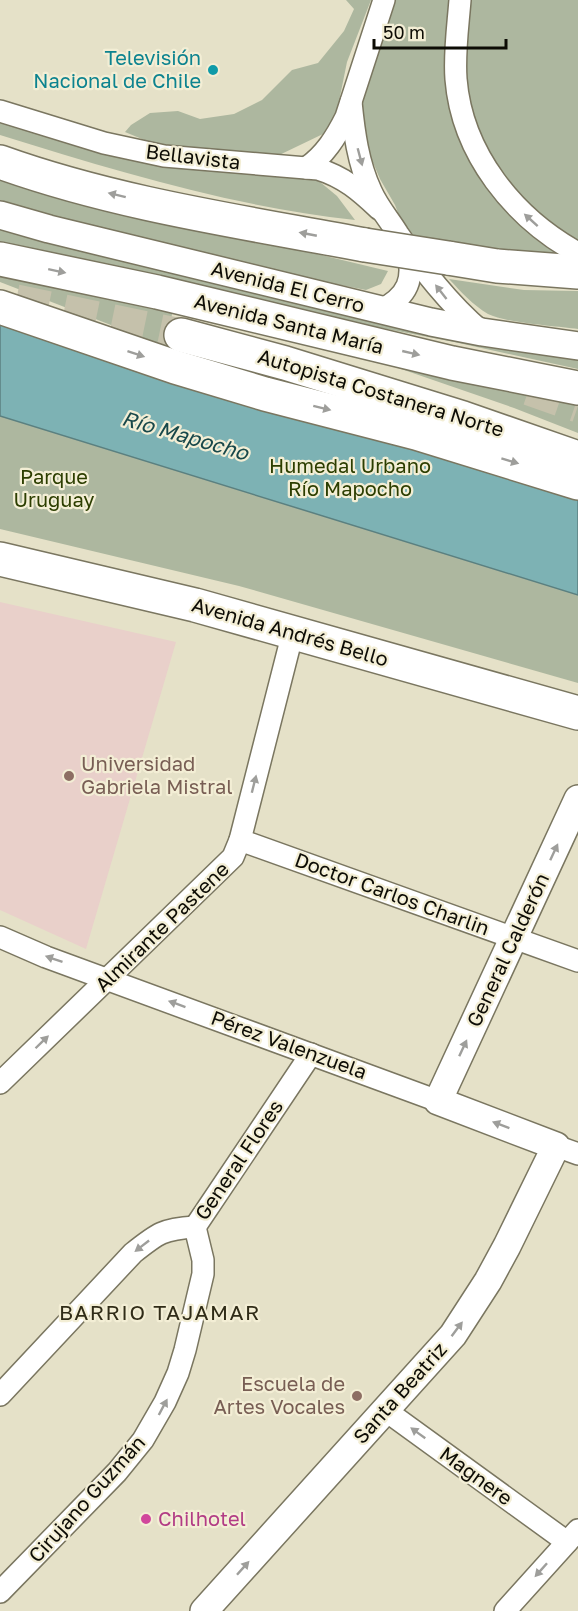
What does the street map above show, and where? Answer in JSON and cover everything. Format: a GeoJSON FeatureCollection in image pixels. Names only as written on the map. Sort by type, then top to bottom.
{"type":"FeatureCollection","features":[{"type":"Feature","properties":{"kind":"main road"},"geometry":{"type":"LineString","coordinates":[[0,162],[76,185],[144,202],[365,245],[497,266],[578,272]]}},
{"type":"Feature","properties":{"kind":"main road","name":"Avenida Santa María"},"geometry":{"type":"LineString","coordinates":[[0,259],[157,292],[452,363],[578,388]]}},
{"type":"Feature","properties":{"kind":"main road"},"geometry":{"type":"LineString","coordinates":[[0,291],[81,335]]}},
{"type":"Feature","properties":{"kind":"main road"},"geometry":{"type":"LineString","coordinates":[[0,307],[217,380],[416,433],[578,483]]}},
{"type":"Feature","properties":{"kind":"main road","name":"Autopista Costanera Norte"},"geometry":{"type":"LineString","coordinates":[[182,335],[285,363],[463,418],[578,459]]}},
{"type":"Feature","properties":{"kind":"main road","name":"Avenida Andrés Bello"},"geometry":{"type":"LineString","coordinates":[[0,559],[150,593],[578,713]]}},
{"type":"Feature","properties":{"kind":"street"},"geometry":{"type":"LineString","coordinates":[[306,168],[331,144],[346,117],[384,0]]}},
{"type":"Feature","properties":{"kind":"street"},"geometry":{"type":"LineString","coordinates":[[460,0],[456,79],[467,132],[486,168],[509,200],[553,239],[578,253]]}},
{"type":"Feature","properties":{"kind":"street"},"geometry":{"type":"LineString","coordinates":[[351,102],[357,147],[366,179],[380,209],[449,303],[482,332]]}},
{"type":"Feature","properties":{"kind":"street","name":"Bellavista"},"geometry":{"type":"LineString","coordinates":[[0,111],[104,143],[164,156],[324,171],[353,185],[380,209]]}},
{"type":"Feature","properties":{"kind":"street","name":"Avenida El Cerro"},"geometry":{"type":"LineString","coordinates":[[0,215],[49,230],[381,310],[482,332],[578,346]]}},
{"type":"Feature","properties":{"kind":"street"},"geometry":{"type":"LineString","coordinates":[[381,310],[394,303],[408,284],[411,274],[406,246]]}},
{"type":"Feature","properties":{"kind":"street","name":"Almirante Pastene"},"geometry":{"type":"LineString","coordinates":[[0,1083],[229,862],[240,840],[293,632]]}},
{"type":"Feature","properties":{"kind":"street","name":"General Calderón"},"geometry":{"type":"LineString","coordinates":[[438,1101],[578,799]]}},
{"type":"Feature","properties":{"kind":"street","name":"Doctor Carlos Charlin"},"geometry":{"type":"LineString","coordinates":[[240,840],[578,961]]}},
{"type":"Feature","properties":{"kind":"street","name":"Pérez Valenzuela"},"geometry":{"type":"LineString","coordinates":[[0,937],[46,957],[109,978],[567,1150]]}},
{"type":"Feature","properties":{"kind":"street","name":"General Flores"},"geometry":{"type":"LineString","coordinates":[[0,1395],[133,1253],[154,1236],[171,1228],[195,1227],[311,1054]]}},
{"type":"Feature","properties":{"kind":"street","name":"Santa Beatriz"},"geometry":{"type":"LineString","coordinates":[[204,1611],[446,1343],[465,1319],[567,1150]]}},
{"type":"Feature","properties":{"kind":"street","name":"Cirujano Guzmán"},"geometry":{"type":"LineString","coordinates":[[0,1592],[117,1472],[143,1440],[165,1402],[182,1358],[203,1274],[203,1260],[195,1227]]}},
{"type":"Feature","properties":{"kind":"street","name":"Magnere"},"geometry":{"type":"LineString","coordinates":[[385,1410],[572,1536]]}},
{"type":"Feature","properties":{"kind":"street"},"geometry":{"type":"LineString","coordinates":[[505,1611],[572,1536]]}},
{"type":"Feature","properties":{"kind":"shaded area","name":"Universidad Gabriela Mistral"},"geometry":{"type":"Polygon","coordinates":[[[0,602],[176,642],[86,949],[0,910],[0,602]]]}},
{"type":"Feature","properties":{"kind":"green space"},"geometry":{"type":"Polygon","coordinates":[[[346,0],[371,0],[347,62],[336,116],[323,134],[273,158],[154,144],[125,132],[131,125],[150,113],[178,111],[200,119],[234,114],[262,100],[292,70],[318,63],[344,31],[354,9],[346,0]]]}},
{"type":"Feature","properties":{"kind":"green space"},"geometry":{"type":"Polygon","coordinates":[[[381,0],[578,0],[578,257],[548,256],[420,242],[402,223],[366,146],[362,112],[367,51],[381,0]]]}},
{"type":"Feature","properties":{"kind":"green space"},"geometry":{"type":"Polygon","coordinates":[[[0,117],[314,177],[337,196],[355,220],[220,197],[87,162],[0,135],[0,117]]]}},
{"type":"Feature","properties":{"kind":"green space"},"geometry":{"type":"Polygon","coordinates":[[[0,178],[388,271],[381,284],[366,290],[265,270],[120,236],[0,200],[0,178]]]}},
{"type":"Feature","properties":{"kind":"green space"},"geometry":{"type":"Polygon","coordinates":[[[0,227],[175,274],[578,354],[578,369],[320,316],[26,250],[0,243],[0,227]]]}},
{"type":"Feature","properties":{"kind":"green space"},"geometry":{"type":"Polygon","coordinates":[[[0,270],[173,310],[165,346],[0,282],[0,270]]]}},
{"type":"Feature","properties":{"kind":"green space"},"geometry":{"type":"Polygon","coordinates":[[[449,279],[524,290],[578,291],[578,329],[519,322],[488,314],[449,279]]]}},
{"type":"Feature","properties":{"kind":"green space","name":"Parque Uruguay"},"geometry":{"type":"Polygon","coordinates":[[[0,331],[578,495],[578,683],[239,586],[0,529],[0,331]]]}},
{"type":"Feature","properties":{"kind":"green space"},"geometry":{"type":"Polygon","coordinates":[[[375,360],[578,402],[578,433],[514,408],[375,360]]]}},
{"type":"Feature","properties":{"kind":"water","name":"Humedal Urbano Río Mapocho"},"geometry":{"type":"Polygon","coordinates":[[[0,324],[578,495],[578,595],[0,416],[0,324]]]}},
{"type":"Feature","properties":{"kind":"tunnel"},"geometry":{"type":"LineString","coordinates":[[16,301],[181,335]]}},
{"type":"Feature","properties":{"kind":"tunnel"},"geometry":{"type":"LineString","coordinates":[[529,389],[578,406]]}},
{"type":"Feature","properties":{"kind":"place","name":"Televisión Nacional de Chile"},"geometry":{"type":"Point","coordinates":[213,70]}},
{"type":"Feature","properties":{"kind":"place","name":"Universidad Gabriela Mistral"},"geometry":{"type":"Point","coordinates":[69,776]}},
{"type":"Feature","properties":{"kind":"place","name":"Escuela de Artes Vocales"},"geometry":{"type":"Point","coordinates":[357,1396]}},
{"type":"Feature","properties":{"kind":"place","name":"Chilhotel"},"geometry":{"type":"Point","coordinates":[146,1519]}},
{"type":"Feature","properties":{"kind":"district","name":"BARRIO TAJAMAR"},"geometry":{"type":"Point","coordinates":[160,1313]}},
{"type":"Feature","properties":{"kind":"water label","name":"Río Mapocho"},"geometry":{"type":"Point","coordinates":[185,436]}}]}
